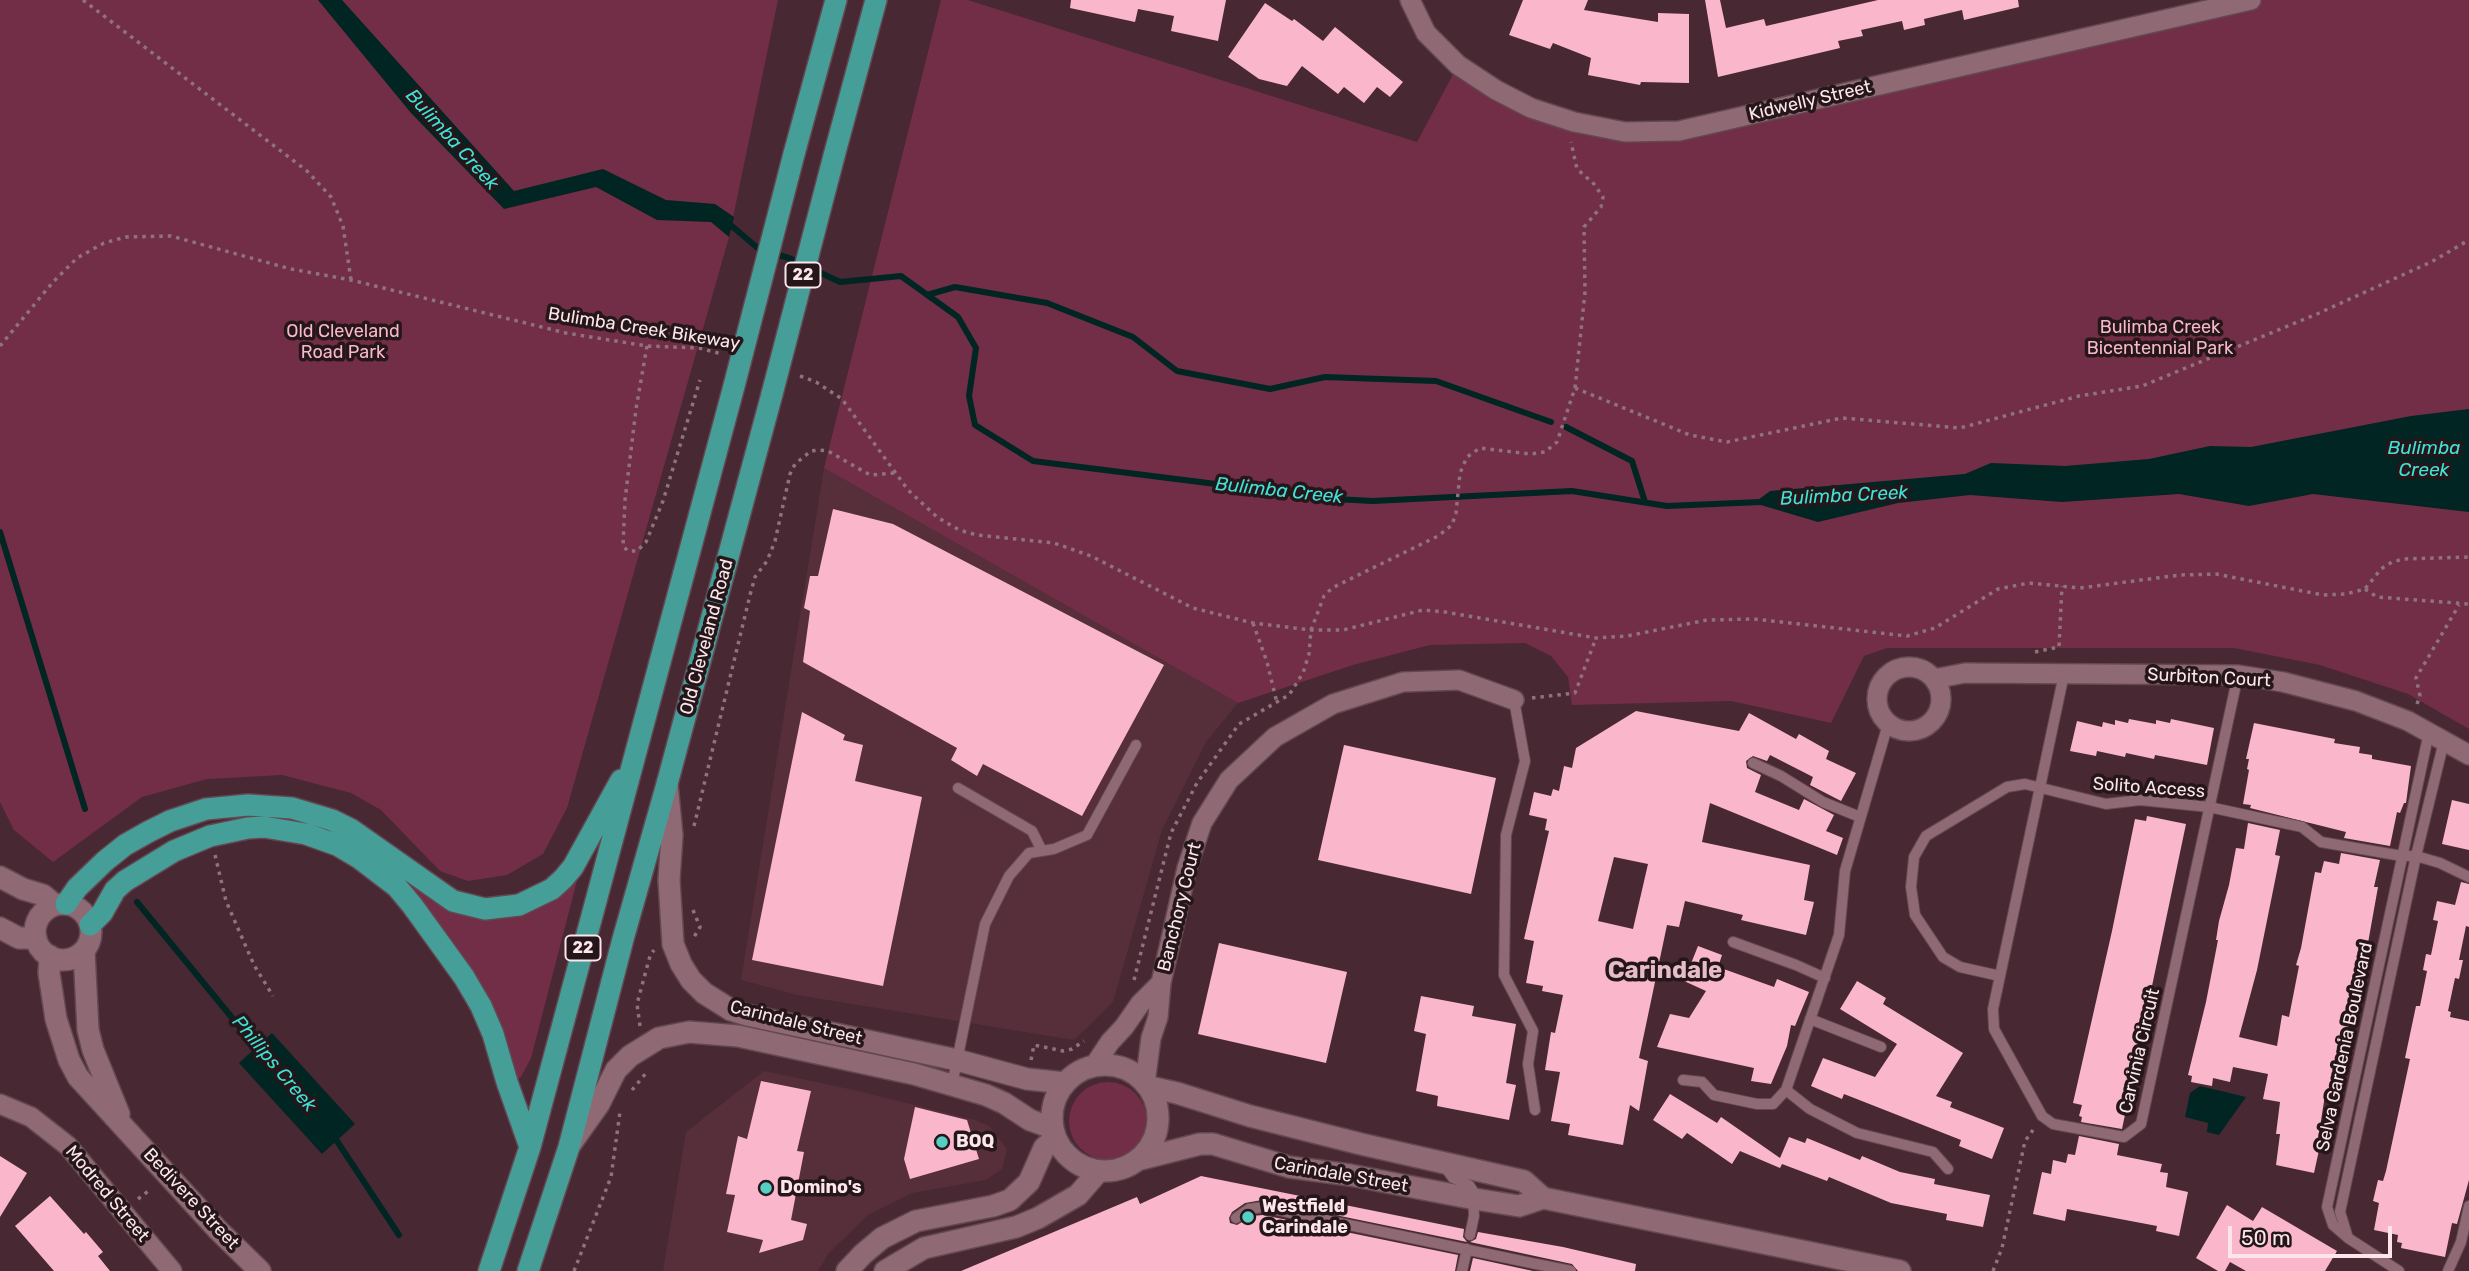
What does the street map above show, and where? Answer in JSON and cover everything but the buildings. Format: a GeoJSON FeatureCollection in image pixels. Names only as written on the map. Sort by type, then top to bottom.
{"type":"FeatureCollection","features":[{"type":"Feature","properties":{"kind":"highway","name":"22"},"geometry":{"type":"LineString","coordinates":[[489,1271],[530,1147],[836,0]]}},
{"type":"Feature","properties":{"kind":"highway","name":"Old Cleveland Road"},"geometry":{"type":"LineString","coordinates":[[528,1271],[569,1147],[876,0]]}},
{"type":"Feature","properties":{"kind":"highway"},"geometry":{"type":"LineString","coordinates":[[61,905],[105,861],[148,832],[179,817],[206,809],[247,805],[292,808],[332,820],[352,830],[453,901],[485,909],[519,905],[552,889],[573,867],[637,750]]}},
{"type":"Feature","properties":{"kind":"highway"},"geometry":{"type":"LineString","coordinates":[[90,925],[102,913],[115,890],[125,881],[174,851],[210,836],[264,827],[306,834],[348,852],[397,887],[427,925],[481,1006],[493,1034],[530,1147]]}},
{"type":"Feature","properties":{"kind":"street","name":"Kidwelly Street"},"geometry":{"type":"LineString","coordinates":[[1410,0],[1426,33],[1458,65],[1496,90],[1531,108],[1574,122],[1625,132],[1679,131],[2251,0]]}},
{"type":"Feature","properties":{"kind":"street"},"geometry":{"type":"LineString","coordinates":[[1905,667],[1916,667],[1934,679],[1940,689],[1941,703],[1932,721],[1921,729],[1910,732],[1888,724],[1879,712],[1877,696],[1886,676],[1905,667]]}},
{"type":"Feature","properties":{"kind":"street","name":"Surbiton Court"},"geometry":{"type":"LineString","coordinates":[[1934,679],[1965,673],[2238,676],[2283,682],[2319,690],[2408,721],[2469,755]]}},
{"type":"Feature","properties":{"kind":"street","name":"Banchory Court"},"geometry":{"type":"LineString","coordinates":[[1147,1085],[1151,1038],[1158,1017],[1161,982],[1187,868],[1202,823],[1229,780],[1275,737],[1333,704],[1403,682],[1459,680],[1514,700]]}},
{"type":"Feature","properties":{"kind":"street","name":"Carindale Street"},"geometry":{"type":"LineString","coordinates":[[667,784],[672,835],[669,880],[673,944],[691,980],[704,993],[731,1010],[957,1060],[1027,1079],[1065,1083]]}},
{"type":"Feature","properties":{"kind":"street"},"geometry":{"type":"LineString","coordinates":[[0,877],[61,905],[82,911],[90,925],[89,943],[84,951],[68,960],[50,956],[36,938],[36,929],[42,914],[61,905]]}},
{"type":"Feature","properties":{"kind":"street"},"geometry":{"type":"LineString","coordinates":[[0,928],[19,938],[36,938]]}},
{"type":"Feature","properties":{"kind":"street","name":"Bedivere Street"},"geometry":{"type":"LineString","coordinates":[[84,951],[88,1030],[93,1050],[124,1125]]}},
{"type":"Feature","properties":{"kind":"street","name":"Bedivere Street"},"geometry":{"type":"LineString","coordinates":[[50,956],[49,973],[56,1019],[69,1060],[78,1077],[218,1230],[260,1271]]}},
{"type":"Feature","properties":{"kind":"street","name":"Banchory Court"},"geometry":{"type":"LineString","coordinates":[[1094,1066],[1140,1004],[1161,982]]}},
{"type":"Feature","properties":{"kind":"street","name":"Carindale Street"},"geometry":{"type":"LineString","coordinates":[[569,1147],[599,1104],[616,1070],[645,1045],[676,1033],[690,1032],[738,1035],[914,1074],[1004,1103],[1054,1133]]}},
{"type":"Feature","properties":{"kind":"street"},"geometry":{"type":"LineString","coordinates":[[1108,1065],[1135,1074],[1147,1085],[1157,1106],[1158,1122],[1150,1149],[1141,1159],[1117,1171],[1098,1172],[1072,1161],[1062,1150],[1054,1133],[1052,1112],[1056,1097],[1065,1083],[1078,1072],[1094,1066],[1108,1065]]}},
{"type":"Feature","properties":{"kind":"street","name":"Carindale Street"},"geometry":{"type":"LineString","coordinates":[[1147,1085],[1250,1116],[1524,1181],[1543,1198]]}},
{"type":"Feature","properties":{"kind":"street","name":"Modred Street"},"geometry":{"type":"LineString","coordinates":[[0,1104],[31,1117],[68,1146],[172,1271]]}},
{"type":"Feature","properties":{"kind":"street"},"geometry":{"type":"LineString","coordinates":[[847,1271],[882,1238],[916,1221],[993,1206],[1010,1200],[1029,1182],[1054,1133]]}},
{"type":"Feature","properties":{"kind":"street","name":"Carindale Street"},"geometry":{"type":"LineString","coordinates":[[1141,1159],[1200,1144],[1213,1144],[1289,1167],[1350,1175],[1519,1206],[1543,1198],[1900,1271]]}},
{"type":"Feature","properties":{"kind":"street"},"geometry":{"type":"LineString","coordinates":[[885,1271],[924,1248],[1016,1227],[1038,1218],[1078,1195],[1098,1172]]}},
{"type":"Feature","properties":{"kind":"lane"},"geometry":{"type":"LineString","coordinates":[[2042,1116],[1994,1029],[1993,1009],[2064,674]]}},
{"type":"Feature","properties":{"kind":"lane","name":"Carvinia Circuit"},"geometry":{"type":"LineString","coordinates":[[2042,1116],[2053,1124],[2124,1137],[2141,1124],[2238,676]]}},
{"type":"Feature","properties":{"kind":"lane"},"geometry":{"type":"LineString","coordinates":[[1514,700],[1525,761],[1506,835],[1504,975],[1533,1031],[1528,1064],[1535,1110]]}},
{"type":"Feature","properties":{"kind":"lane"},"geometry":{"type":"LineString","coordinates":[[1683,1080],[1702,1082],[1714,1095],[1758,1104],[1773,1104],[1786,1090],[1839,935],[1845,871],[1888,724]]}},
{"type":"Feature","properties":{"kind":"lane","name":"Selva Gardenia Boulevard"},"geometry":{"type":"LineString","coordinates":[[2399,1271],[2333,1225],[2327,1207],[2402,856],[2437,736]]}},
{"type":"Feature","properties":{"kind":"lane","name":"Selva Gardenia Boulevard"},"geometry":{"type":"LineString","coordinates":[[2348,1238],[2340,1212],[2416,856],[2437,736]]}},
{"type":"Feature","properties":{"kind":"lane"},"geometry":{"type":"LineString","coordinates":[[952,1085],[985,924],[1009,876],[1029,853],[1054,849],[1087,835],[1136,745]]}},
{"type":"Feature","properties":{"kind":"lane"},"geometry":{"type":"LineString","coordinates":[[1753,763],[1781,776],[1823,802],[1860,817]]}},
{"type":"Feature","properties":{"kind":"lane","name":"Solito Access"},"geometry":{"type":"LineString","coordinates":[[2000,976],[1960,967],[1943,957],[1915,915],[1911,887],[1914,857],[1926,836],[2007,788],[2025,785],[2106,804],[2140,800],[2209,807],[2302,827],[2321,842],[2402,856]]}},
{"type":"Feature","properties":{"kind":"lane"},"geometry":{"type":"LineString","coordinates":[[958,788],[1032,831],[1042,850]]}},
{"type":"Feature","properties":{"kind":"lane"},"geometry":{"type":"LineString","coordinates":[[2402,856],[2416,856],[2440,863],[2469,877]]}},
{"type":"Feature","properties":{"kind":"lane"},"geometry":{"type":"LineString","coordinates":[[1732,943],[1825,978]]}},
{"type":"Feature","properties":{"kind":"lane"},"geometry":{"type":"LineString","coordinates":[[1810,1019],[1881,1047]]}},
{"type":"Feature","properties":{"kind":"lane"},"geometry":{"type":"LineString","coordinates":[[1786,1090],[1810,1110],[1857,1133],[1933,1152],[1948,1169]]}},
{"type":"Feature","properties":{"kind":"lane"},"geometry":{"type":"LineString","coordinates":[[1441,1163],[1454,1178],[1469,1185],[1475,1199],[1470,1235]]}},
{"type":"Feature","properties":{"kind":"lane"},"geometry":{"type":"LineString","coordinates":[[2448,1271],[2460,1242],[2469,1206]]}},
{"type":"Feature","properties":{"kind":"lane"},"geometry":{"type":"LineString","coordinates":[[1236,1218],[1249,1209],[1263,1207],[1572,1271]]}},
{"type":"Feature","properties":{"kind":"lane"},"geometry":{"type":"LineString","coordinates":[[1462,1271],[1467,1249]]}},
{"type":"Feature","properties":{"kind":"path"},"geometry":{"type":"LineString","coordinates":[[83,0],[307,170],[331,197],[342,226],[351,280]]}},
{"type":"Feature","properties":{"kind":"path"},"geometry":{"type":"LineString","coordinates":[[1130,991],[1138,970],[1171,833],[1197,783],[1239,724],[1289,695],[1303,673],[1309,654],[1311,630],[1324,596],[1332,588],[1438,536],[1452,525],[1456,513],[1460,473],[1467,457],[1480,448],[1530,454],[1545,452],[1557,442],[1575,388],[1585,292],[1584,227],[1601,207],[1603,197],[1594,184],[1577,169],[1571,142],[1574,122]]}},
{"type":"Feature","properties":{"kind":"path","name":"Bulimba Creek Bikeway"},"geometry":{"type":"LineString","coordinates":[[0,346],[52,282],[77,258],[104,243],[127,237],[171,236],[291,269],[351,280],[566,333],[647,346],[699,348],[725,354]]}},
{"type":"Feature","properties":{"kind":"path"},"geometry":{"type":"LineString","coordinates":[[1575,388],[1690,435],[1727,442],[1843,418],[1873,418],[1960,428],[2079,396],[2142,386],[2317,314],[2431,262],[2469,240]]}},
{"type":"Feature","properties":{"kind":"path"},"geometry":{"type":"LineString","coordinates":[[647,346],[625,500],[623,546],[628,551],[637,551],[646,542],[663,501],[700,380]]}},
{"type":"Feature","properties":{"kind":"path"},"geometry":{"type":"LineString","coordinates":[[796,374],[816,382],[842,400],[908,490],[937,517],[959,530],[977,536],[1054,543],[1091,556],[1193,608],[1253,623],[1311,630],[1343,630],[1423,610],[1445,611],[1596,638],[1627,636],[1707,620],[1754,619],[1907,636],[1935,628],[1998,589],[2029,583],[2080,588],[2180,575],[2216,575],[2323,595],[2346,594],[2365,589],[2381,569],[2392,562],[2404,559],[2469,557]]}},
{"type":"Feature","properties":{"kind":"path"},"geometry":{"type":"LineString","coordinates":[[693,838],[750,595],[755,577],[767,561],[775,541],[790,474],[795,464],[811,451],[819,450],[828,451],[870,475],[895,473]]}},
{"type":"Feature","properties":{"kind":"path"},"geometry":{"type":"LineString","coordinates":[[2030,674],[2030,654],[2059,647],[2062,586]]}},
{"type":"Feature","properties":{"kind":"path"},"geometry":{"type":"LineString","coordinates":[[2365,589],[2377,597],[2469,604]]}},
{"type":"Feature","properties":{"kind":"path"},"geometry":{"type":"LineString","coordinates":[[2408,721],[2420,696],[2416,678],[2459,605]]}},
{"type":"Feature","properties":{"kind":"path"},"geometry":{"type":"LineString","coordinates":[[1253,623],[1267,662],[1277,704]]}},
{"type":"Feature","properties":{"kind":"path"},"geometry":{"type":"LineString","coordinates":[[1514,700],[1575,693],[1596,638]]}},
{"type":"Feature","properties":{"kind":"path"},"geometry":{"type":"LineString","coordinates":[[210,836],[226,901],[254,965],[273,996]]}},
{"type":"Feature","properties":{"kind":"path"},"geometry":{"type":"LineString","coordinates":[[626,1097],[646,1073],[648,1063],[637,1004],[650,956],[655,949],[694,937],[698,933],[698,918],[691,905]]}},
{"type":"Feature","properties":{"kind":"path"},"geometry":{"type":"LineString","coordinates":[[1027,1079],[1034,1045],[1063,1051],[1072,1049],[1091,1035]]}},
{"type":"Feature","properties":{"kind":"path"},"geometry":{"type":"LineString","coordinates":[[574,1271],[611,1177],[620,1109]]}},
{"type":"Feature","properties":{"kind":"path"},"geometry":{"type":"LineString","coordinates":[[1993,1271],[2002,1248],[2025,1141],[2042,1116]]}},
{"type":"Feature","properties":{"kind":"shaded area"},"geometry":{"type":"Polygon","coordinates":[[[824,468],[1238,703],[1206,742],[1162,830],[1113,1002],[1074,1040],[797,995],[741,980],[824,468]]]}},
{"type":"Feature","properties":{"kind":"shaded area"},"geometry":{"type":"Polygon","coordinates":[[[764,1071],[975,1120],[989,1126],[1007,1149],[1002,1169],[986,1180],[912,1193],[868,1215],[828,1254],[818,1271],[663,1271],[686,1132],[764,1071]]]}},
{"type":"Feature","properties":{"kind":"green space","name":"Old Cleveland Road Park"},"geometry":{"type":"Polygon","coordinates":[[[0,0],[778,0],[729,237],[567,808],[543,854],[507,875],[468,881],[440,871],[381,810],[351,793],[282,775],[207,779],[142,797],[53,862],[14,830],[0,802],[0,0]]]}},
{"type":"Feature","properties":{"kind":"green space","name":"Bulimba Creek Bicentennial Park"},"geometry":{"type":"Polygon","coordinates":[[[941,0],[968,0],[1417,142],[1458,65],[1531,108],[1679,131],[2251,0],[2469,0],[2469,729],[2408,694],[2320,665],[2234,648],[1887,648],[1864,656],[1831,723],[1731,701],[1572,705],[1568,677],[1551,656],[1525,643],[1430,645],[1353,665],[1238,703],[824,468],[941,0]]]}},
{"type":"Feature","properties":{"kind":"green space"},"geometry":{"type":"Polygon","coordinates":[[[579,873],[531,1058],[517,1080],[504,1037],[408,890],[417,883],[471,914],[579,873]]]}},
{"type":"Feature","properties":{"kind":"green space"},"geometry":{"type":"Polygon","coordinates":[[[1100,1082],[1116,1082],[1130,1088],[1141,1099],[1147,1113],[1147,1129],[1141,1143],[1130,1154],[1116,1160],[1100,1160],[1086,1154],[1075,1143],[1069,1129],[1069,1113],[1075,1099],[1086,1088],[1100,1082]]]}},
{"type":"Feature","properties":{"kind":"water"},"geometry":{"type":"Polygon","coordinates":[[[318,0],[342,0],[514,191],[603,169],[666,200],[715,204],[734,217],[729,237],[711,222],[657,220],[596,187],[504,209],[411,113],[318,0]]]}},
{"type":"Feature","properties":{"kind":"water","name":"Bulimba Creek"},"geometry":{"type":"Polygon","coordinates":[[[2469,409],[2469,512],[2313,494],[2249,506],[2179,494],[2062,502],[1970,495],[1898,503],[1818,522],[1754,503],[1770,491],[1965,474],[1991,463],[2065,466],[2149,459],[2210,446],[2251,447],[2411,416],[2469,409]]]}},
{"type":"Feature","properties":{"kind":"water"},"geometry":{"type":"Polygon","coordinates":[[[272,1033],[355,1124],[322,1154],[239,1063],[272,1033]]]}},
{"type":"Feature","properties":{"kind":"water"},"geometry":{"type":"Polygon","coordinates":[[[2200,1086],[2246,1097],[2219,1135],[2207,1132],[2208,1123],[2185,1117],[2190,1093],[2200,1086]]]}},
{"type":"Feature","properties":{"kind":"waterway","name":"Bulimba Creek"},"geometry":{"type":"LineString","coordinates":[[727,222],[760,250],[789,258],[840,282],[901,276],[958,317],[976,348],[969,396],[975,425],[1033,461],[1335,499],[1373,501],[1572,491],[1667,506],[1761,502]]}},
{"type":"Feature","properties":{"kind":"waterway"},"geometry":{"type":"LineString","coordinates":[[927,295],[955,287],[1047,303],[1133,337],[1177,371],[1270,389],[1325,377],[1436,381],[1551,422]]}},
{"type":"Feature","properties":{"kind":"waterway"},"geometry":{"type":"LineString","coordinates":[[1566,427],[1632,461],[1645,502]]}},
{"type":"Feature","properties":{"kind":"waterway","name":"Phillips Creek"},"geometry":{"type":"LineString","coordinates":[[0,532],[85,809]]}},
{"type":"Feature","properties":{"kind":"waterway","name":"Phillips Creek"},"geometry":{"type":"LineString","coordinates":[[137,902],[261,1053]]}},
{"type":"Feature","properties":{"kind":"waterway","name":"Phillips Creek"},"geometry":{"type":"LineString","coordinates":[[333,1135],[399,1235]]}},
{"type":"Feature","properties":{"kind":"place","name":"BOQ"},"geometry":{"type":"Point","coordinates":[942,1142]}},
{"type":"Feature","properties":{"kind":"place","name":"Domino's"},"geometry":{"type":"Point","coordinates":[766,1188]}},
{"type":"Feature","properties":{"kind":"place","name":"Westfield Carindale"},"geometry":{"type":"Point","coordinates":[1248,1217]}},
{"type":"Feature","properties":{"kind":"district","name":"Carindale"},"geometry":{"type":"Point","coordinates":[1665,971]}}]}
